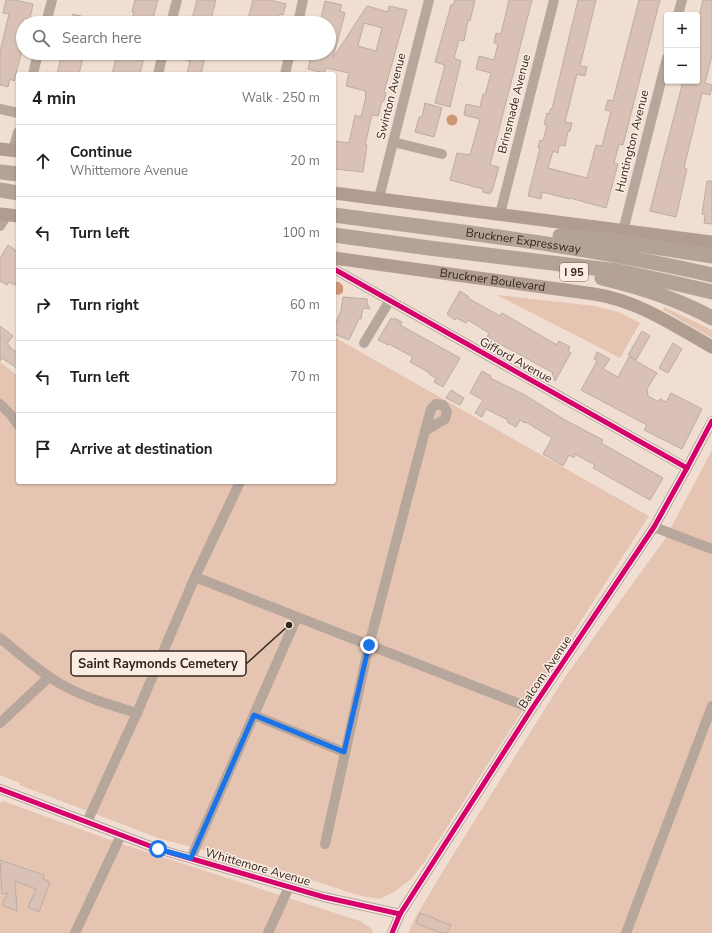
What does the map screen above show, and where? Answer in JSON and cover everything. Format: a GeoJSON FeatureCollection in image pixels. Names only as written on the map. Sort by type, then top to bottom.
{"type":"FeatureCollection","features":[{"type":"Feature","properties":{"kind":"highway"},"geometry":{"type":"LineString","coordinates":[[0,172],[16,174]]}},
{"type":"Feature","properties":{"kind":"highway"},"geometry":{"type":"LineString","coordinates":[[0,190],[16,193]]}},
{"type":"Feature","properties":{"kind":"highway","name":"Bruckner Expressway"},"geometry":{"type":"LineString","coordinates":[[336,215],[600,251],[712,275]]}},
{"type":"Feature","properties":{"kind":"highway"},"geometry":{"type":"LineString","coordinates":[[476,234],[590,238],[712,256]]}},
{"type":"Feature","properties":{"kind":"highway","name":"Bruckner Expressway"},"geometry":{"type":"LineString","coordinates":[[336,235],[618,271],[655,278],[712,292]]}},
{"type":"Feature","properties":{"kind":"highway","name":"I 95"},"geometry":{"type":"LineString","coordinates":[[429,248],[617,281],[671,299],[712,318]]}},
{"type":"Feature","properties":{"kind":"main road"},"geometry":{"type":"LineString","coordinates":[[0,149],[16,151]]}},
{"type":"Feature","properties":{"kind":"main road"},"geometry":{"type":"LineString","coordinates":[[336,192],[712,242]]}},
{"type":"Feature","properties":{"kind":"main road","name":"Bruckner Boulevard"},"geometry":{"type":"LineString","coordinates":[[336,258],[594,294],[621,300],[646,310],[712,346]]}},
{"type":"Feature","properties":{"kind":"street"},"geometry":{"type":"LineString","coordinates":[[48,16],[52,0]]}},
{"type":"Feature","properties":{"kind":"street"},"geometry":{"type":"LineString","coordinates":[[173,16],[177,0]]}},
{"type":"Feature","properties":{"kind":"street"},"geometry":{"type":"LineString","coordinates":[[300,16],[303,0]]}},
{"type":"Feature","properties":{"kind":"street","name":"Swinton Avenue"},"geometry":{"type":"LineString","coordinates":[[379,198],[429,0]]}},
{"type":"Feature","properties":{"kind":"street","name":"Brinsmade Avenue"},"geometry":{"type":"LineString","coordinates":[[500,214],[554,0]]}},
{"type":"Feature","properties":{"kind":"street"},"geometry":{"type":"LineString","coordinates":[[679,12],[682,0]]}},
{"type":"Feature","properties":{"kind":"street"},"geometry":{"type":"LineString","coordinates":[[33,72],[36,60]]}},
{"type":"Feature","properties":{"kind":"street"},"geometry":{"type":"LineString","coordinates":[[158,72],[161,60]]}},
{"type":"Feature","properties":{"kind":"street"},"geometry":{"type":"LineString","coordinates":[[285,72],[288,60]]}},
{"type":"Feature","properties":{"kind":"street","name":"Huntington Avenue"},"geometry":{"type":"LineString","coordinates":[[623,231],[664,70]]}},
{"type":"Feature","properties":{"kind":"street"},"geometry":{"type":"LineString","coordinates":[[0,109],[16,113]]}},
{"type":"Feature","properties":{"kind":"street"},"geometry":{"type":"LineString","coordinates":[[393,142],[442,154]]}},
{"type":"Feature","properties":{"kind":"street","name":"Gifford Avenue"},"geometry":{"type":"LineString","coordinates":[[336,270],[687,468]]}},
{"type":"Feature","properties":{"kind":"street"},"geometry":{"type":"LineString","coordinates":[[364,343],[390,300]]}},
{"type":"Feature","properties":{"kind":"street"},"geometry":{"type":"LineString","coordinates":[[0,404],[16,422]]}},
{"type":"Feature","properties":{"kind":"street","name":"Balcom Avenue"},"geometry":{"type":"LineString","coordinates":[[392,933],[400,914],[531,710],[654,527],[712,421]]}},
{"type":"Feature","properties":{"kind":"street"},"geometry":{"type":"LineString","coordinates":[[325,844],[344,752],[369,645],[425,431]]}},
{"type":"Feature","properties":{"kind":"street"},"geometry":{"type":"LineString","coordinates":[[87,822],[137,713],[195,577],[239,484]]}},
{"type":"Feature","properties":{"kind":"street"},"geometry":{"type":"LineString","coordinates":[[654,527],[712,549]]}},
{"type":"Feature","properties":{"kind":"street"},"geometry":{"type":"LineString","coordinates":[[195,577],[525,706],[531,710]]}},
{"type":"Feature","properties":{"kind":"street"},"geometry":{"type":"LineString","coordinates":[[191,858],[297,617]]}},
{"type":"Feature","properties":{"kind":"street"},"geometry":{"type":"LineString","coordinates":[[0,638],[49,677],[76,692],[101,702],[137,713]]}},
{"type":"Feature","properties":{"kind":"street"},"geometry":{"type":"LineString","coordinates":[[0,723],[49,677]]}},
{"type":"Feature","properties":{"kind":"street"},"geometry":{"type":"LineString","coordinates":[[626,933],[712,706]]}},
{"type":"Feature","properties":{"kind":"street"},"geometry":{"type":"LineString","coordinates":[[254,715],[344,752]]}},
{"type":"Feature","properties":{"kind":"street","name":"Whittemore Avenue"},"geometry":{"type":"LineString","coordinates":[[0,789],[158,849],[324,897],[400,914]]}},
{"type":"Feature","properties":{"kind":"street"},"geometry":{"type":"LineString","coordinates":[[75,933],[121,835]]}},
{"type":"Feature","properties":{"kind":"street"},"geometry":{"type":"LineString","coordinates":[[268,933],[289,887]]}},
{"type":"Feature","properties":{"kind":"shaded area"},"geometry":{"type":"Polygon","coordinates":[[[452,114],[456,116],[458,120],[456,124],[452,126],[448,124],[446,120],[448,116],[452,114]]]}},
{"type":"Feature","properties":{"kind":"shaded area"},"geometry":{"type":"Polygon","coordinates":[[[336,282],[339,282],[343,286],[343,292],[339,295],[336,294],[336,282]]]}},
{"type":"Feature","properties":{"kind":"shaded area"},"geometry":{"type":"Polygon","coordinates":[[[497,295],[595,306],[621,313],[640,323],[620,358],[497,295]]]}},
{"type":"Feature","properties":{"kind":"shaded area"},"geometry":{"type":"Polygon","coordinates":[[[664,307],[712,330],[712,338],[663,310],[664,307]]]}},
{"type":"Feature","properties":{"kind":"shaded area"},"geometry":{"type":"Polygon","coordinates":[[[336,338],[649,516],[425,861],[411,879],[397,890],[380,899],[361,896],[252,861],[161,839],[19,785],[20,783],[0,775],[0,362],[16,374],[16,484],[336,484],[336,338]]]}},
{"type":"Feature","properties":{"kind":"shaded area"},"geometry":{"type":"Polygon","coordinates":[[[712,450],[712,933],[408,933],[415,918],[446,866],[565,677],[665,539],[712,450]]]}},
{"type":"Feature","properties":{"kind":"shaded area"},"geometry":{"type":"Polygon","coordinates":[[[3,801],[116,842],[360,921],[371,928],[373,933],[0,933],[0,803],[3,801]]]}},
{"type":"Feature","properties":{"kind":"building"},"geometry":{"type":"Polygon","coordinates":[[[6,0],[15,0],[33,4],[31,16],[16,16],[16,60],[20,60],[14,81],[10,79],[8,87],[0,85],[0,52],[9,14],[3,13],[6,0]]]}},
{"type":"Feature","properties":{"kind":"building"},"geometry":{"type":"Polygon","coordinates":[[[135,0],[158,0],[154,16],[133,16],[134,12],[132,12],[135,0]]]}},
{"type":"Feature","properties":{"kind":"building"},"geometry":{"type":"Polygon","coordinates":[[[197,0],[216,0],[212,16],[193,16],[197,0]]]}},
{"type":"Feature","properties":{"kind":"building"},"geometry":{"type":"Polygon","coordinates":[[[253,0],[270,0],[286,4],[283,15],[249,16],[253,0]]]}},
{"type":"Feature","properties":{"kind":"building"},"geometry":{"type":"Polygon","coordinates":[[[455,0],[475,0],[470,21],[468,20],[464,41],[459,40],[454,58],[461,61],[450,107],[435,103],[445,65],[435,62],[451,5],[453,5],[455,0]]]}},
{"type":"Feature","properties":{"kind":"building"},"geometry":{"type":"Polygon","coordinates":[[[509,0],[532,0],[490,165],[499,167],[490,194],[483,192],[483,189],[450,180],[457,153],[470,155],[480,119],[464,115],[466,104],[480,107],[483,94],[485,95],[491,73],[476,69],[479,56],[494,60],[498,44],[494,43],[496,33],[501,34],[509,0]]]}},
{"type":"Feature","properties":{"kind":"building"},"geometry":{"type":"Polygon","coordinates":[[[578,0],[596,0],[580,66],[587,67],[585,76],[577,74],[565,122],[572,123],[570,131],[568,131],[565,146],[559,145],[558,153],[553,151],[548,168],[587,178],[596,145],[602,146],[611,111],[605,110],[608,100],[613,101],[639,0],[660,0],[623,145],[619,144],[614,163],[618,164],[606,208],[542,192],[541,199],[528,196],[540,148],[538,148],[540,140],[543,141],[547,125],[544,124],[547,113],[549,114],[551,108],[552,109],[578,0]]]}},
{"type":"Feature","properties":{"kind":"building"},"geometry":{"type":"Polygon","coordinates":[[[703,0],[712,0],[712,56],[705,83],[712,85],[712,87],[710,95],[702,93],[684,168],[687,169],[676,217],[650,211],[682,84],[700,84],[700,12],[703,0]]]}},
{"type":"Feature","properties":{"kind":"building"},"geometry":{"type":"Polygon","coordinates":[[[325,1],[342,5],[340,11],[345,13],[336,47],[336,16],[322,16],[325,1]]]}},
{"type":"Feature","properties":{"kind":"building"},"geometry":{"type":"Polygon","coordinates":[[[367,6],[388,12],[389,6],[407,10],[384,92],[386,93],[384,101],[382,101],[378,116],[372,115],[365,145],[367,145],[363,172],[336,169],[336,141],[349,143],[355,115],[361,117],[366,91],[346,86],[349,73],[326,68],[324,72],[308,69],[310,60],[336,60],[336,53],[367,6]],[[364,23],[358,46],[376,51],[382,28],[364,23]]]}},
{"type":"Feature","properties":{"kind":"building"},"geometry":{"type":"Polygon","coordinates":[[[60,60],[82,60],[79,72],[57,72],[60,60]]]}},
{"type":"Feature","properties":{"kind":"building"},"geometry":{"type":"Polygon","coordinates":[[[116,60],[143,60],[140,72],[112,72],[116,60]]]}},
{"type":"Feature","properties":{"kind":"building"},"geometry":{"type":"Polygon","coordinates":[[[186,60],[204,60],[201,72],[187,72],[190,61],[186,60]]]}},
{"type":"Feature","properties":{"kind":"building"},"geometry":{"type":"Polygon","coordinates":[[[425,103],[442,108],[434,137],[415,132],[419,117],[422,117],[425,103]]]}},
{"type":"Feature","properties":{"kind":"building"},"geometry":{"type":"Polygon","coordinates":[[[707,181],[712,181],[712,224],[704,223],[705,215],[702,214],[707,181]]]}},
{"type":"Feature","properties":{"kind":"building"},"geometry":{"type":"Polygon","coordinates":[[[8,245],[16,251],[15,285],[9,282],[7,285],[0,281],[0,258],[8,245]]]}},
{"type":"Feature","properties":{"kind":"building"},"geometry":{"type":"Polygon","coordinates":[[[460,291],[468,296],[468,298],[500,316],[502,313],[557,345],[559,341],[570,347],[568,351],[571,353],[555,381],[552,372],[487,337],[489,333],[468,320],[466,323],[456,318],[455,320],[447,314],[460,291]]]}},
{"type":"Feature","properties":{"kind":"building"},"geometry":{"type":"Polygon","coordinates":[[[343,297],[367,299],[370,309],[363,308],[361,319],[359,319],[349,340],[336,335],[336,322],[341,311],[343,297]]]}},
{"type":"Feature","properties":{"kind":"building"},"geometry":{"type":"Polygon","coordinates":[[[391,318],[402,322],[400,325],[460,358],[443,387],[434,382],[436,378],[429,374],[430,373],[410,362],[413,357],[389,344],[388,345],[378,340],[391,318]]]}},
{"type":"Feature","properties":{"kind":"building"},"geometry":{"type":"Polygon","coordinates":[[[0,326],[13,336],[7,344],[16,352],[16,368],[2,358],[0,361],[0,326]]]}},
{"type":"Feature","properties":{"kind":"building"},"geometry":{"type":"Polygon","coordinates":[[[642,331],[650,336],[636,360],[628,355],[642,331]]]}},
{"type":"Feature","properties":{"kind":"building"},"geometry":{"type":"Polygon","coordinates":[[[673,343],[682,349],[668,373],[659,368],[673,343]]]}},
{"type":"Feature","properties":{"kind":"building"},"geometry":{"type":"Polygon","coordinates":[[[597,352],[610,359],[603,369],[618,377],[629,357],[657,373],[647,389],[648,396],[659,402],[660,399],[666,402],[671,393],[702,409],[682,449],[644,430],[647,425],[581,390],[597,361],[594,359],[597,352]]]}},
{"type":"Feature","properties":{"kind":"building"},"geometry":{"type":"Polygon","coordinates":[[[482,371],[491,376],[490,378],[523,394],[565,420],[603,440],[601,443],[663,478],[650,500],[593,468],[595,465],[575,454],[574,458],[569,455],[563,466],[543,454],[552,438],[526,422],[525,423],[520,420],[516,427],[507,422],[508,420],[486,409],[482,417],[475,413],[483,400],[470,393],[482,371]]]}},
{"type":"Feature","properties":{"kind":"building"},"geometry":{"type":"Polygon","coordinates":[[[451,390],[464,398],[460,405],[446,398],[451,390]]]}},
{"type":"Feature","properties":{"kind":"building"},"geometry":{"type":"Polygon","coordinates":[[[0,860],[44,875],[43,879],[50,882],[39,912],[28,907],[36,889],[15,881],[17,911],[2,905],[8,893],[2,894],[0,860]]]}},
{"type":"Feature","properties":{"kind":"building"},"geometry":{"type":"Polygon","coordinates":[[[420,913],[451,925],[447,933],[441,933],[416,923],[420,913]]]}},
{"type":"Feature","properties":{"kind":"cycle path"},"geometry":{"type":"LineString","coordinates":[[336,270],[687,468]]}},
{"type":"Feature","properties":{"kind":"cycle path"},"geometry":{"type":"LineString","coordinates":[[392,933],[400,914],[531,710],[654,527],[712,421]]}},
{"type":"Feature","properties":{"kind":"cycle path"},"geometry":{"type":"LineString","coordinates":[[0,789],[158,849],[324,897],[400,914]]}},
{"type":"Feature","properties":{"kind":"place","name":"Saint Raymonds Cemetery"},"geometry":{"type":"Point","coordinates":[289,625]}},
{"type":"Feature","properties":{"kind":"route"},"geometry":{"type":"LineString","coordinates":[[158,849],[191,858],[254,715],[344,752],[369,645]]}}]}
